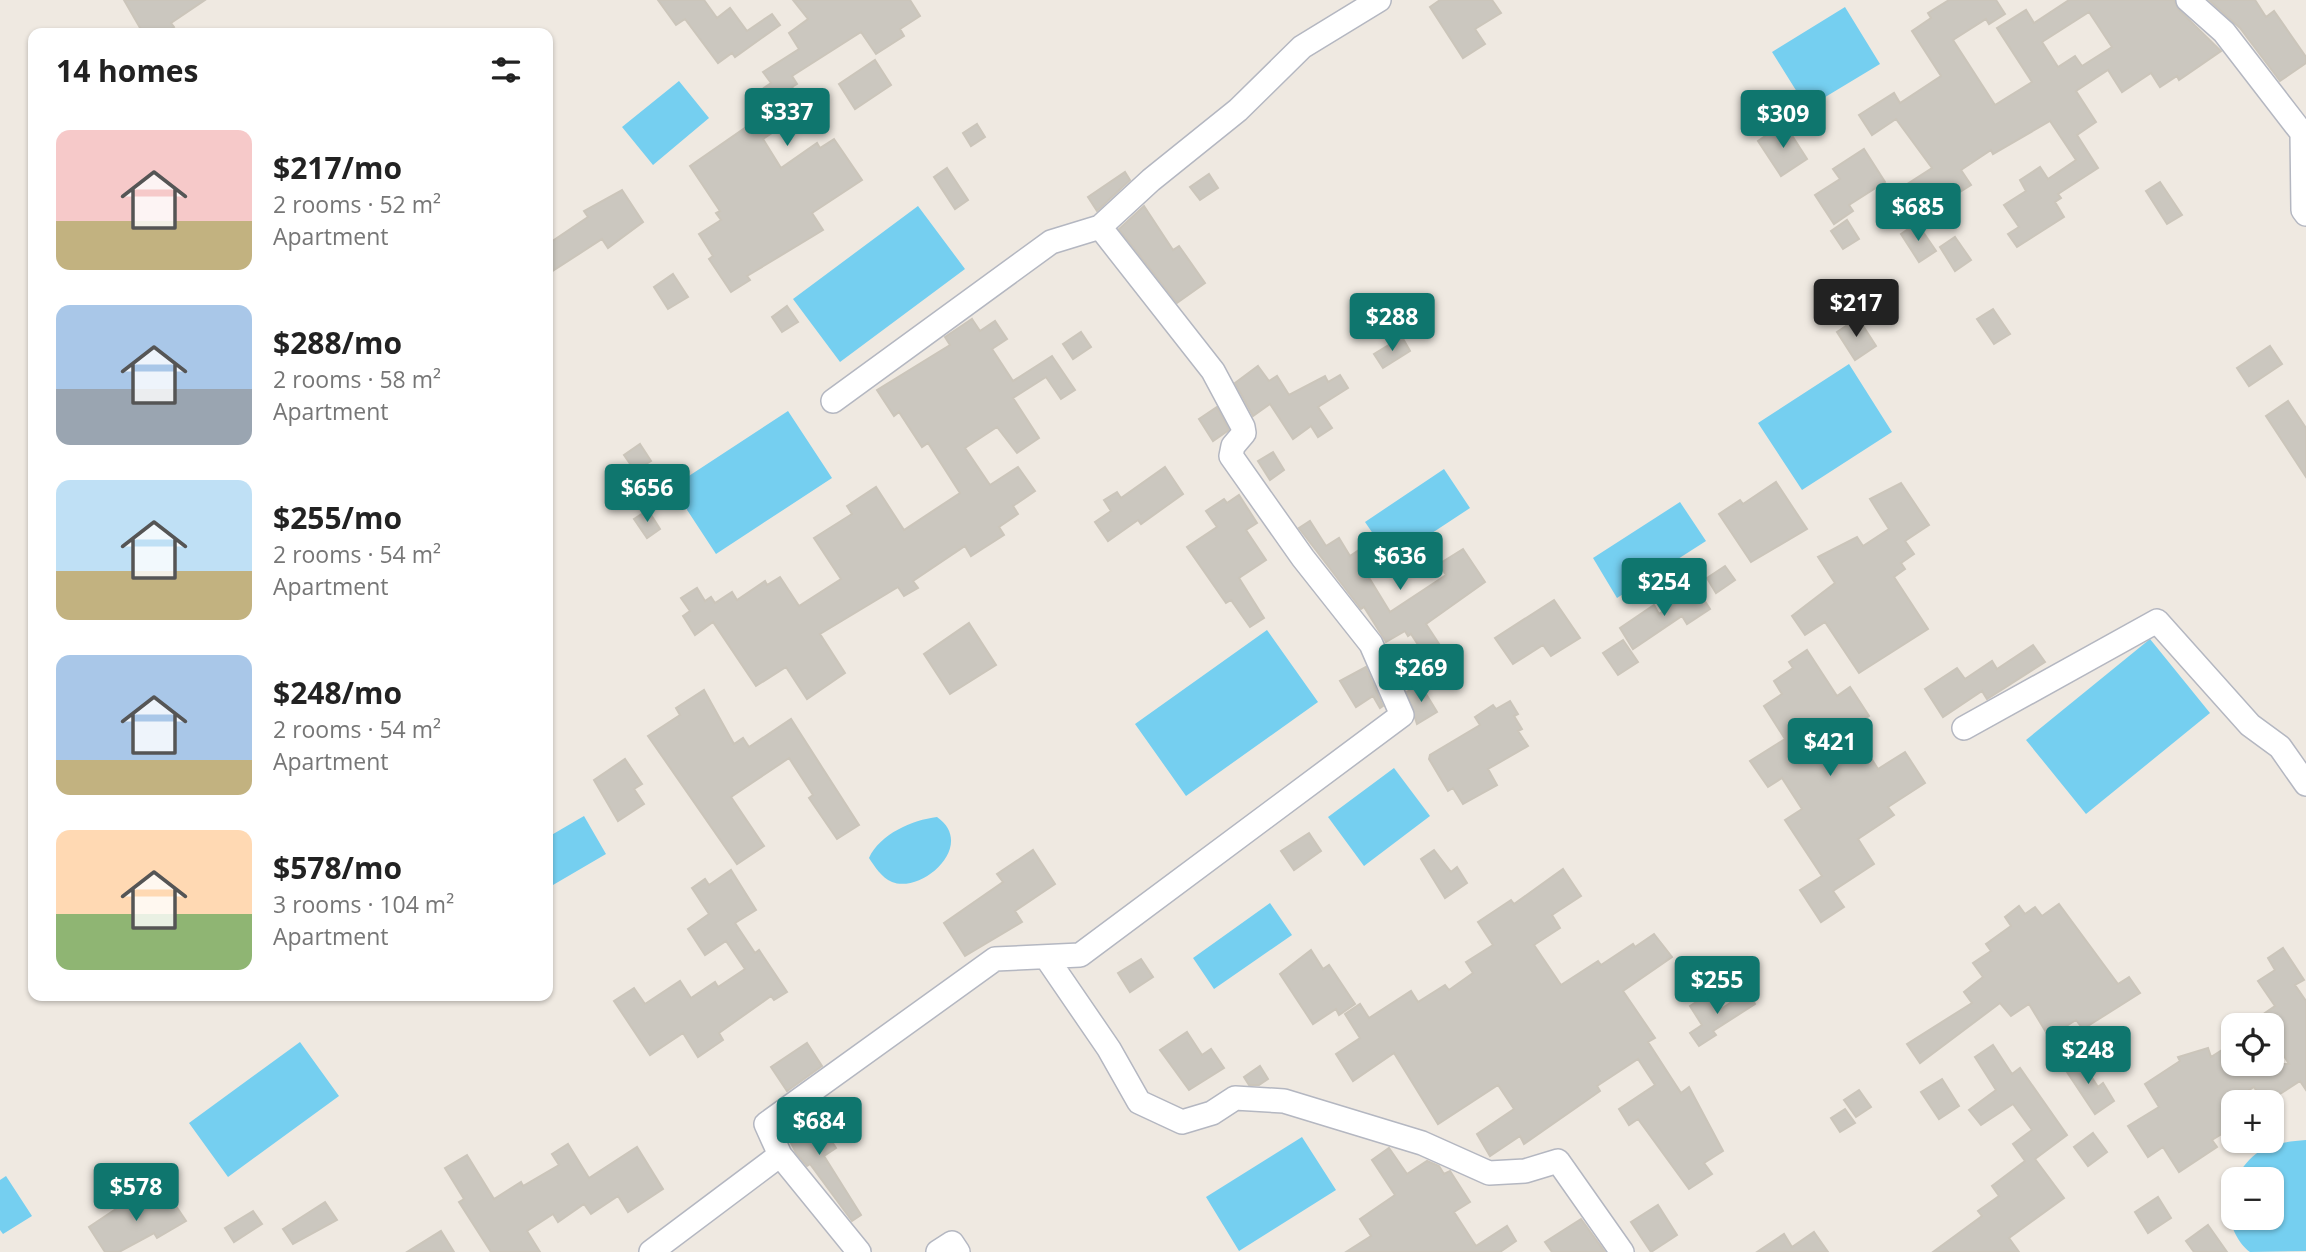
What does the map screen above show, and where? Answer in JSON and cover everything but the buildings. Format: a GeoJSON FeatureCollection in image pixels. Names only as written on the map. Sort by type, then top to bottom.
{"type":"FeatureCollection","features":[{"type":"Feature","properties":{"kind":"street"},"geometry":{"type":"LineString","coordinates":[[833,401],[1051,242],[1100,227],[1151,180],[1238,110],[1302,47],[1379,0]]}},
{"type":"Feature","properties":{"kind":"street"},"geometry":{"type":"LineString","coordinates":[[2188,0],[2224,32],[2302,133],[2303,210],[2306,214]]}},
{"type":"Feature","properties":{"kind":"street"},"geometry":{"type":"LineString","coordinates":[[859,1252],[780,1155],[766,1124],[995,959],[1080,955],[1402,715],[1371,644],[1303,558],[1231,456],[1233,446],[1244,433],[1243,427],[1213,372],[1100,227]]}},
{"type":"Feature","properties":{"kind":"street"},"geometry":{"type":"LineString","coordinates":[[1964,728],[2157,621],[2250,725],[2280,747],[2306,784]]}},
{"type":"Feature","properties":{"kind":"street"},"geometry":{"type":"LineString","coordinates":[[1046,957],[1109,1049],[1139,1102],[1182,1122],[1212,1113],[1235,1098],[1284,1101],[1422,1143],[1489,1173],[1525,1171],[1558,1161],[1622,1252]]}},
{"type":"Feature","properties":{"kind":"street"},"geometry":{"type":"LineString","coordinates":[[651,1252],[780,1155]]}},
{"type":"Feature","properties":{"kind":"street"},"geometry":{"type":"LineString","coordinates":[[938,1252],[951,1243],[958,1252]]}},
{"type":"Feature","properties":{"kind":"water"},"geometry":{"type":"Polygon","coordinates":[[[1845,7],[1880,64],[1807,108],[1772,52],[1845,7]]]}},
{"type":"Feature","properties":{"kind":"water"},"geometry":{"type":"Polygon","coordinates":[[[679,81],[709,118],[653,165],[622,127],[679,81]]]}},
{"type":"Feature","properties":{"kind":"water"},"geometry":{"type":"Polygon","coordinates":[[[918,206],[965,269],[840,362],[793,299],[918,206]]]}},
{"type":"Feature","properties":{"kind":"water"},"geometry":{"type":"Polygon","coordinates":[[[1849,364],[1892,432],[1802,490],[1758,423],[1849,364]]]}},
{"type":"Feature","properties":{"kind":"water"},"geometry":{"type":"Polygon","coordinates":[[[788,411],[832,478],[716,554],[672,487],[788,411]]]}},
{"type":"Feature","properties":{"kind":"water"},"geometry":{"type":"Polygon","coordinates":[[[1444,469],[1470,508],[1391,560],[1365,522],[1444,469]]]}},
{"type":"Feature","properties":{"kind":"water"},"geometry":{"type":"Polygon","coordinates":[[[1680,502],[1706,541],[1617,598],[1593,558],[1680,502]]]}},
{"type":"Feature","properties":{"kind":"water"},"geometry":{"type":"Polygon","coordinates":[[[1267,630],[1318,702],[1186,796],[1135,724],[1267,630]]]}},
{"type":"Feature","properties":{"kind":"water"},"geometry":{"type":"Polygon","coordinates":[[[2150,639],[2210,713],[2086,814],[2026,740],[2150,639]]]}},
{"type":"Feature","properties":{"kind":"water"},"geometry":{"type":"Polygon","coordinates":[[[1394,768],[1430,816],[1364,866],[1328,817],[1394,768]]]}},
{"type":"Feature","properties":{"kind":"water"},"geometry":{"type":"Polygon","coordinates":[[[584,816],[606,854],[553,885],[553,834],[584,816]]]}},
{"type":"Feature","properties":{"kind":"water"},"geometry":{"type":"Polygon","coordinates":[[[937,817],[948,828],[951,841],[941,864],[930,874],[904,884],[892,882],[881,875],[869,858],[874,849],[889,835],[907,825],[937,817]]]}},
{"type":"Feature","properties":{"kind":"water"},"geometry":{"type":"Polygon","coordinates":[[[1270,903],[1292,935],[1214,989],[1193,958],[1270,903]]]}},
{"type":"Feature","properties":{"kind":"water"},"geometry":{"type":"Polygon","coordinates":[[[300,1042],[339,1096],[228,1177],[189,1123],[300,1042]]]}},
{"type":"Feature","properties":{"kind":"water"},"geometry":{"type":"Polygon","coordinates":[[[1302,1137],[1336,1190],[1239,1251],[1206,1197],[1302,1137]]]}},
{"type":"Feature","properties":{"kind":"water"},"geometry":{"type":"Polygon","coordinates":[[[2306,1140],[2306,1251],[2250,1252],[2234,1230],[2284,1230],[2284,1167],[2243,1167],[2256,1153],[2284,1153],[2284,1143],[2306,1140]]]}},
{"type":"Feature","properties":{"kind":"water"},"geometry":{"type":"Polygon","coordinates":[[[6,1176],[32,1216],[3,1234],[0,1230],[0,1180],[6,1176]]]}}]}
